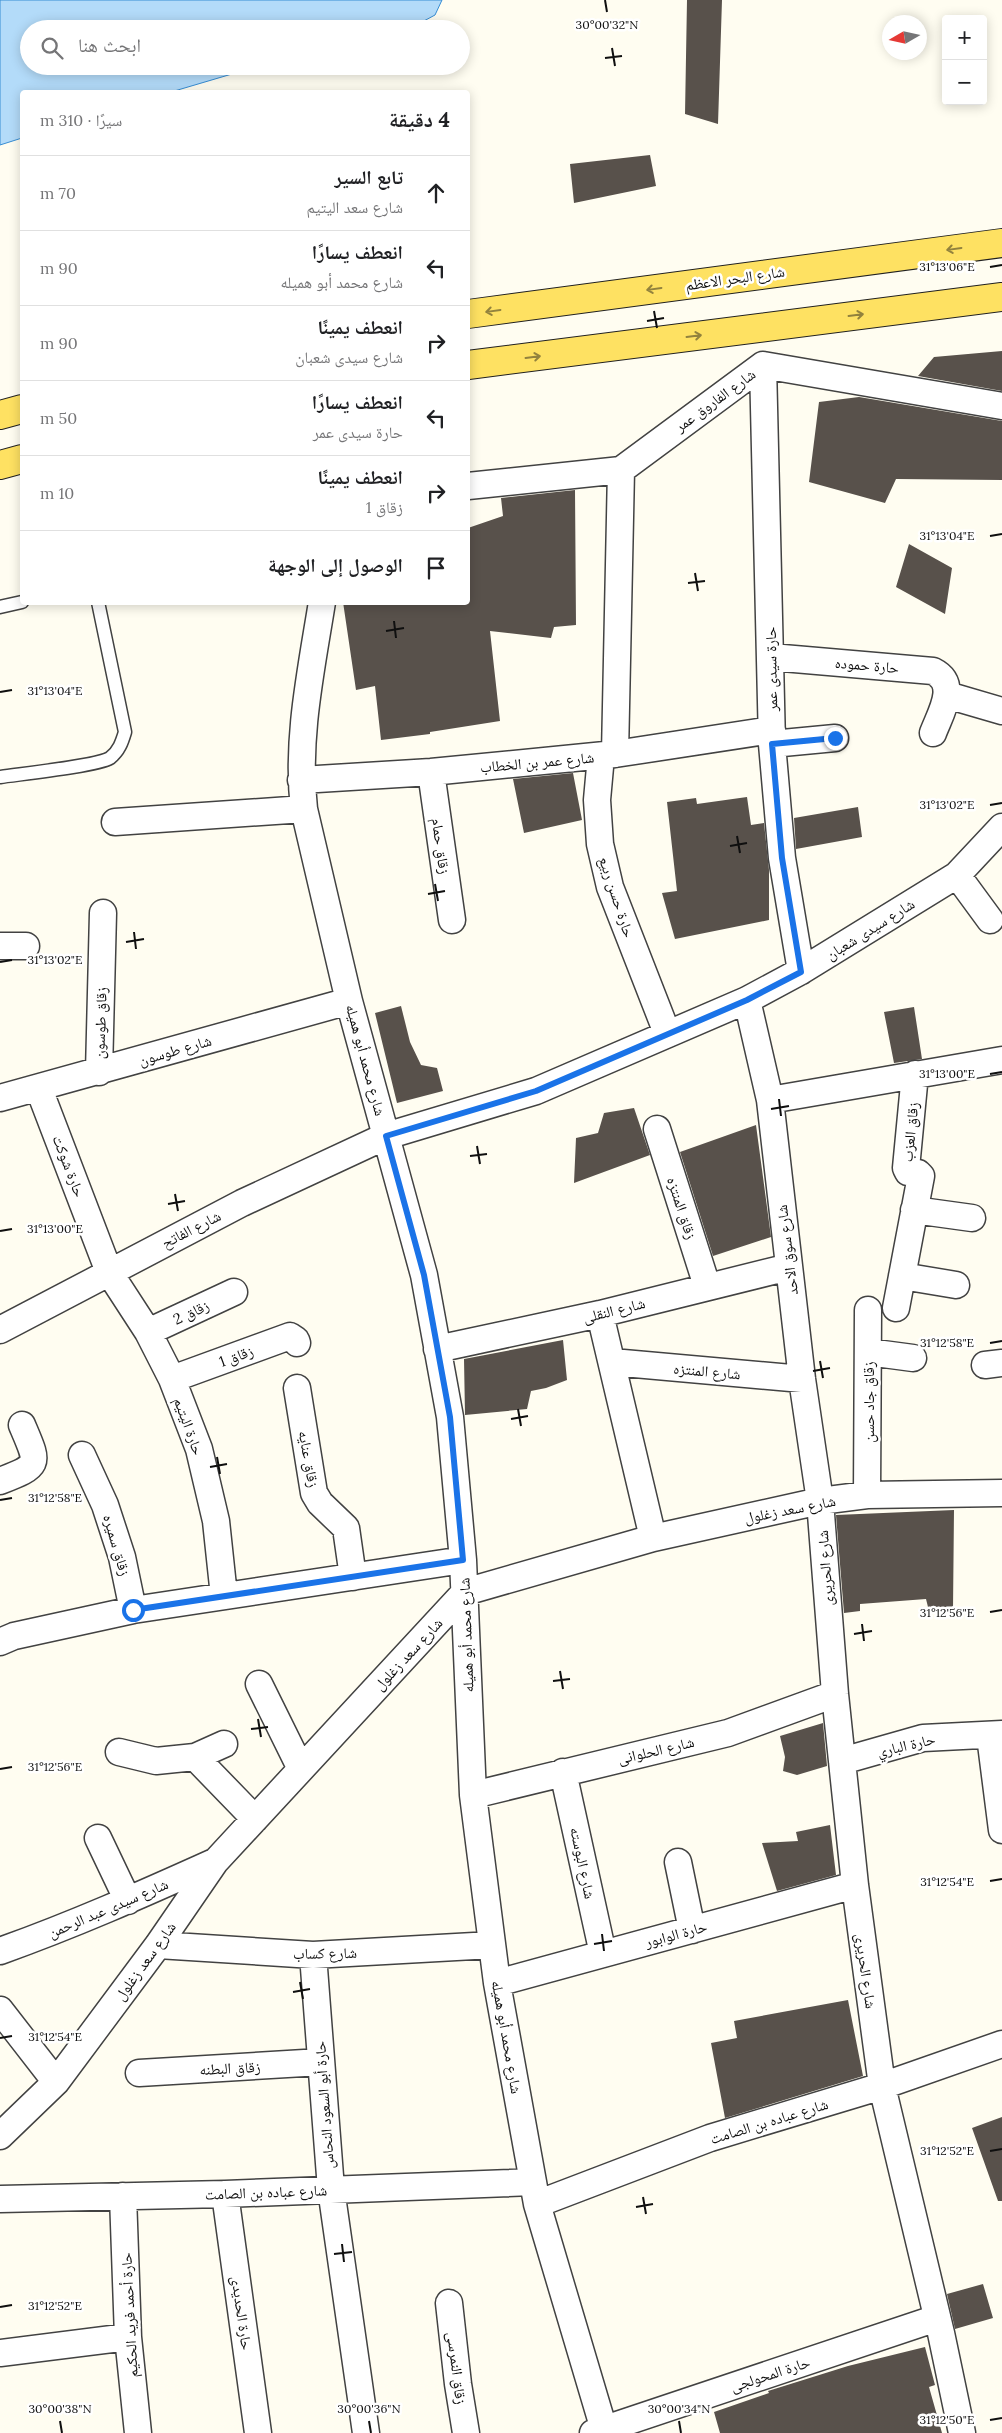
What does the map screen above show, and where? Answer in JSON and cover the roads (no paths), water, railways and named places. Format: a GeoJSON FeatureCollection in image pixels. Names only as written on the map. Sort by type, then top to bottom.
{"type":"FeatureCollection","features":[{"type":"Feature","properties":{"kind":"main road","name":"شارع البحر الاعظم"},"geometry":{"type":"LineString","coordinates":[[470,314],[1002,243]]}},
{"type":"Feature","properties":{"kind":"main road"},"geometry":{"type":"LineString","coordinates":[[470,365],[1002,297]]}},
{"type":"Feature","properties":{"kind":"main road"},"geometry":{"type":"LineString","coordinates":[[0,415],[20,410]]}},
{"type":"Feature","properties":{"kind":"main road"},"geometry":{"type":"LineString","coordinates":[[0,465],[20,460]]}},
{"type":"Feature","properties":{"kind":"street","name":"شارع الفاروق عمر"},"geometry":{"type":"LineString","coordinates":[[620,470],[763,365],[1002,406]]}},
{"type":"Feature","properties":{"kind":"street","name":"حارة سيدى عمر"},"geometry":{"type":"LineString","coordinates":[[763,365],[772,737],[782,858],[801,972]]}},
{"type":"Feature","properties":{"kind":"street"},"geometry":{"type":"LineString","coordinates":[[470,486],[620,470]]}},
{"type":"Feature","properties":{"kind":"street","name":"حارة حسن ربيع"},"geometry":{"type":"LineString","coordinates":[[620,470],[608,755],[597,800],[600,844],[610,887],[667,1033]]}},
{"type":"Feature","properties":{"kind":"street","name":"شارع محمد أبو هميله"},"geometry":{"type":"LineString","coordinates":[[303,605],[312,667]]}},
{"type":"Feature","properties":{"kind":"street","name":"شارع محمد أبو هميله"},"geometry":{"type":"LineString","coordinates":[[322,605],[302,730],[301,780],[304,810],[350,1001],[424,1275],[450,1417],[465,1592],[473,1795],[497,1983],[535,2193],[600,2432]]}},
{"type":"Feature","properties":{"kind":"street","name":"حارة حموده"},"geometry":{"type":"LineString","coordinates":[[771,657],[933,671],[942,676],[947,685],[947,695]]}},
{"type":"Feature","properties":{"kind":"street"},"geometry":{"type":"LineString","coordinates":[[933,734],[947,695],[1002,711]]}},
{"type":"Feature","properties":{"kind":"street"},"geometry":{"type":"LineString","coordinates":[[772,737],[835,738]]}},
{"type":"Feature","properties":{"kind":"street","name":"شارع عمر بن الخطاب"},"geometry":{"type":"LineString","coordinates":[[301,780],[431,772],[772,737]]}},
{"type":"Feature","properties":{"kind":"street","name":"زقاق حمام"},"geometry":{"type":"LineString","coordinates":[[431,772],[452,920]]}},
{"type":"Feature","properties":{"kind":"street"},"geometry":{"type":"LineString","coordinates":[[115,822],[304,810]]}},
{"type":"Feature","properties":{"kind":"street","name":"شارع سيدى شعبان"},"geometry":{"type":"LineString","coordinates":[[386,1136],[536,1091],[747,1000],[801,972],[957,875],[1002,827]]}},
{"type":"Feature","properties":{"kind":"street"},"geometry":{"type":"LineString","coordinates":[[957,875],[990,920]]}},
{"type":"Feature","properties":{"kind":"street","name":"زقاق طوسون"},"geometry":{"type":"LineString","coordinates":[[98,1072],[103,913]]}},
{"type":"Feature","properties":{"kind":"street"},"geometry":{"type":"LineString","coordinates":[[0,946],[26,946]]}},
{"type":"Feature","properties":{"kind":"street","name":"شارع سوق الاحد"},"geometry":{"type":"LineString","coordinates":[[747,1000],[770,1100],[802,1379],[820,1501]]}},
{"type":"Feature","properties":{"kind":"street","name":"شارع طوسون"},"geometry":{"type":"LineString","coordinates":[[0,1098],[39,1089],[350,1001]]}},
{"type":"Feature","properties":{"kind":"street"},"geometry":{"type":"LineString","coordinates":[[770,1100],[1002,1060]]}},
{"type":"Feature","properties":{"kind":"street","name":"زقاق العزب"},"geometry":{"type":"LineString","coordinates":[[914,1210],[920,1176],[918,1173],[908,1172],[906,1168],[916,1074]]}},
{"type":"Feature","properties":{"kind":"street","name":"حارة شوكت"},"geometry":{"type":"LineString","coordinates":[[39,1089],[109,1272]]}},
{"type":"Feature","properties":{"kind":"street","name":"زقاق المنتزه"},"geometry":{"type":"LineString","coordinates":[[657,1129],[707,1286]]}},
{"type":"Feature","properties":{"kind":"street","name":"شارع الفاتح"},"geometry":{"type":"LineString","coordinates":[[0,1330],[242,1203],[386,1136]]}},
{"type":"Feature","properties":{"kind":"street"},"geometry":{"type":"LineString","coordinates":[[896,1308],[914,1210],[972,1218]]}},
{"type":"Feature","properties":{"kind":"street","name":"شارع النقلى"},"geometry":{"type":"LineString","coordinates":[[437,1349],[600,1314],[789,1267]]}},
{"type":"Feature","properties":{"kind":"street","name":"حارة اليتيم"},"geometry":{"type":"LineString","coordinates":[[109,1272],[148,1332],[172,1379],[199,1449],[216,1521],[224,1596]]}},
{"type":"Feature","properties":{"kind":"street"},"geometry":{"type":"LineString","coordinates":[[902,1276],[956,1284]]}},
{"type":"Feature","properties":{"kind":"street","name":"زقاق 2"},"geometry":{"type":"LineString","coordinates":[[148,1332],[234,1292]]}},
{"type":"Feature","properties":{"kind":"street","name":"زقاق جاد حسن"},"geometry":{"type":"LineString","coordinates":[[868,1310],[868,1495]]}},
{"type":"Feature","properties":{"kind":"street"},"geometry":{"type":"LineString","coordinates":[[600,1314],[653,1538]]}},
{"type":"Feature","properties":{"kind":"street","name":"زقاق 1"},"geometry":{"type":"LineString","coordinates":[[172,1379],[290,1336],[297,1343]]}},
{"type":"Feature","properties":{"kind":"street"},"geometry":{"type":"LineString","coordinates":[[868,1352],[912,1358]]}},
{"type":"Feature","properties":{"kind":"street","name":"شارع المنتزه"},"geometry":{"type":"LineString","coordinates":[[612,1362],[802,1379]]}},
{"type":"Feature","properties":{"kind":"street","name":"زقاق عنايه"},"geometry":{"type":"LineString","coordinates":[[297,1388],[314,1493],[320,1502],[346,1528],[353,1577]]}},
{"type":"Feature","properties":{"kind":"street"},"geometry":{"type":"LineString","coordinates":[[0,1481],[28,1470],[34,1463],[34,1454],[22,1425]]}},
{"type":"Feature","properties":{"kind":"street","name":"زقاق سميره"},"geometry":{"type":"LineString","coordinates":[[82,1455],[105,1505],[122,1557],[133,1610]]}},
{"type":"Feature","properties":{"kind":"street","name":"شارع سعد زغلول"},"geometry":{"type":"LineString","coordinates":[[0,2136],[56,2082],[158,1945],[215,1862],[465,1592],[653,1538],[820,1501],[868,1495],[1002,1493]]}},
{"type":"Feature","properties":{"kind":"street","name":"شارع الحريرى"},"geometry":{"type":"LineString","coordinates":[[820,1501],[835,1694],[855,1885],[882,2086],[962,2433]]}},
{"type":"Feature","properties":{"kind":"street"},"geometry":{"type":"LineString","coordinates":[[0,1642],[14,1636],[133,1610],[463,1560]]}},
{"type":"Feature","properties":{"kind":"street"},"geometry":{"type":"LineString","coordinates":[[260,1684],[301,1769]]}},
{"type":"Feature","properties":{"kind":"street","name":"شارع الحلوانى"},"geometry":{"type":"LineString","coordinates":[[473,1795],[728,1733],[835,1694]]}},
{"type":"Feature","properties":{"kind":"street"},"geometry":{"type":"LineString","coordinates":[[996,1735],[1002,1830]]}},
{"type":"Feature","properties":{"kind":"street","name":"حارة الباري"},"geometry":{"type":"LineString","coordinates":[[842,1761],[923,1738],[996,1735]]}},
{"type":"Feature","properties":{"kind":"street"},"geometry":{"type":"LineString","coordinates":[[119,1752],[156,1762],[195,1757],[224,1744]]}},
{"type":"Feature","properties":{"kind":"street"},"geometry":{"type":"LineString","coordinates":[[195,1757],[255,1819]]}},
{"type":"Feature","properties":{"kind":"street","name":"شارع البوسته"},"geometry":{"type":"LineString","coordinates":[[563,1772],[603,1954]]}},
{"type":"Feature","properties":{"kind":"street"},"geometry":{"type":"LineString","coordinates":[[98,1838],[128,1901]]}},
{"type":"Feature","properties":{"kind":"street","name":"شارع سيدى عبد الرحمن"},"geometry":{"type":"LineString","coordinates":[[0,1951],[51,1933],[215,1862]]}},
{"type":"Feature","properties":{"kind":"street"},"geometry":{"type":"LineString","coordinates":[[678,1862],[692,1930]]}},
{"type":"Feature","properties":{"kind":"street","name":"حارة الوابور"},"geometry":{"type":"LineString","coordinates":[[497,1983],[855,1885]]}},
{"type":"Feature","properties":{"kind":"street","name":"شارع كساب"},"geometry":{"type":"LineString","coordinates":[[158,1945],[313,1955],[492,1945]]}},
{"type":"Feature","properties":{"kind":"street","name":"حارة أبو السعود النحاس"},"geometry":{"type":"LineString","coordinates":[[313,1955],[331,2189],[366,2433]]}},
{"type":"Feature","properties":{"kind":"street"},"geometry":{"type":"LineString","coordinates":[[0,2010],[56,2082]]}},
{"type":"Feature","properties":{"kind":"street","name":"شارع عباده بن الصامت"},"geometry":{"type":"LineString","coordinates":[[0,2199],[225,2194],[331,2189],[535,2193],[882,2086],[1002,2044]]}},
{"type":"Feature","properties":{"kind":"street","name":"زقاق البطنه"},"geometry":{"type":"LineString","coordinates":[[139,2073],[320,2062]]}},
{"type":"Feature","properties":{"kind":"street","name":"حارة الحديدى"},"geometry":{"type":"LineString","coordinates":[[225,2194],[258,2433]]}},
{"type":"Feature","properties":{"kind":"street","name":"حارة أحمد فريد الحكيم"},"geometry":{"type":"LineString","coordinates":[[123,2196],[128,2337],[138,2433]]}},
{"type":"Feature","properties":{"kind":"street","name":"زقاق النمرسى"},"geometry":{"type":"LineString","coordinates":[[449,2303],[458,2384],[466,2433]]}},
{"type":"Feature","properties":{"kind":"street","name":"حارة المحولجى"},"geometry":{"type":"LineString","coordinates":[[600,2432],[937,2318]]}},
{"type":"Feature","properties":{"kind":"street"},"geometry":{"type":"LineString","coordinates":[[0,2353],[128,2337]]}},
{"type":"Feature","properties":{"kind":"lane"},"geometry":{"type":"LineString","coordinates":[[0,607],[20,602]]}},
{"type":"Feature","properties":{"kind":"lane"},"geometry":{"type":"LineString","coordinates":[[0,777],[94,763],[109,758],[120,747],[125,732],[99,605]]}},
{"type":"Feature","properties":{"kind":"water"},"geometry":{"type":"Polygon","coordinates":[[[0,0],[442,0],[435,15],[426,20],[20,20],[20,75],[229,75],[178,90],[20,90],[20,139],[0,145],[0,0]]]}}]}
